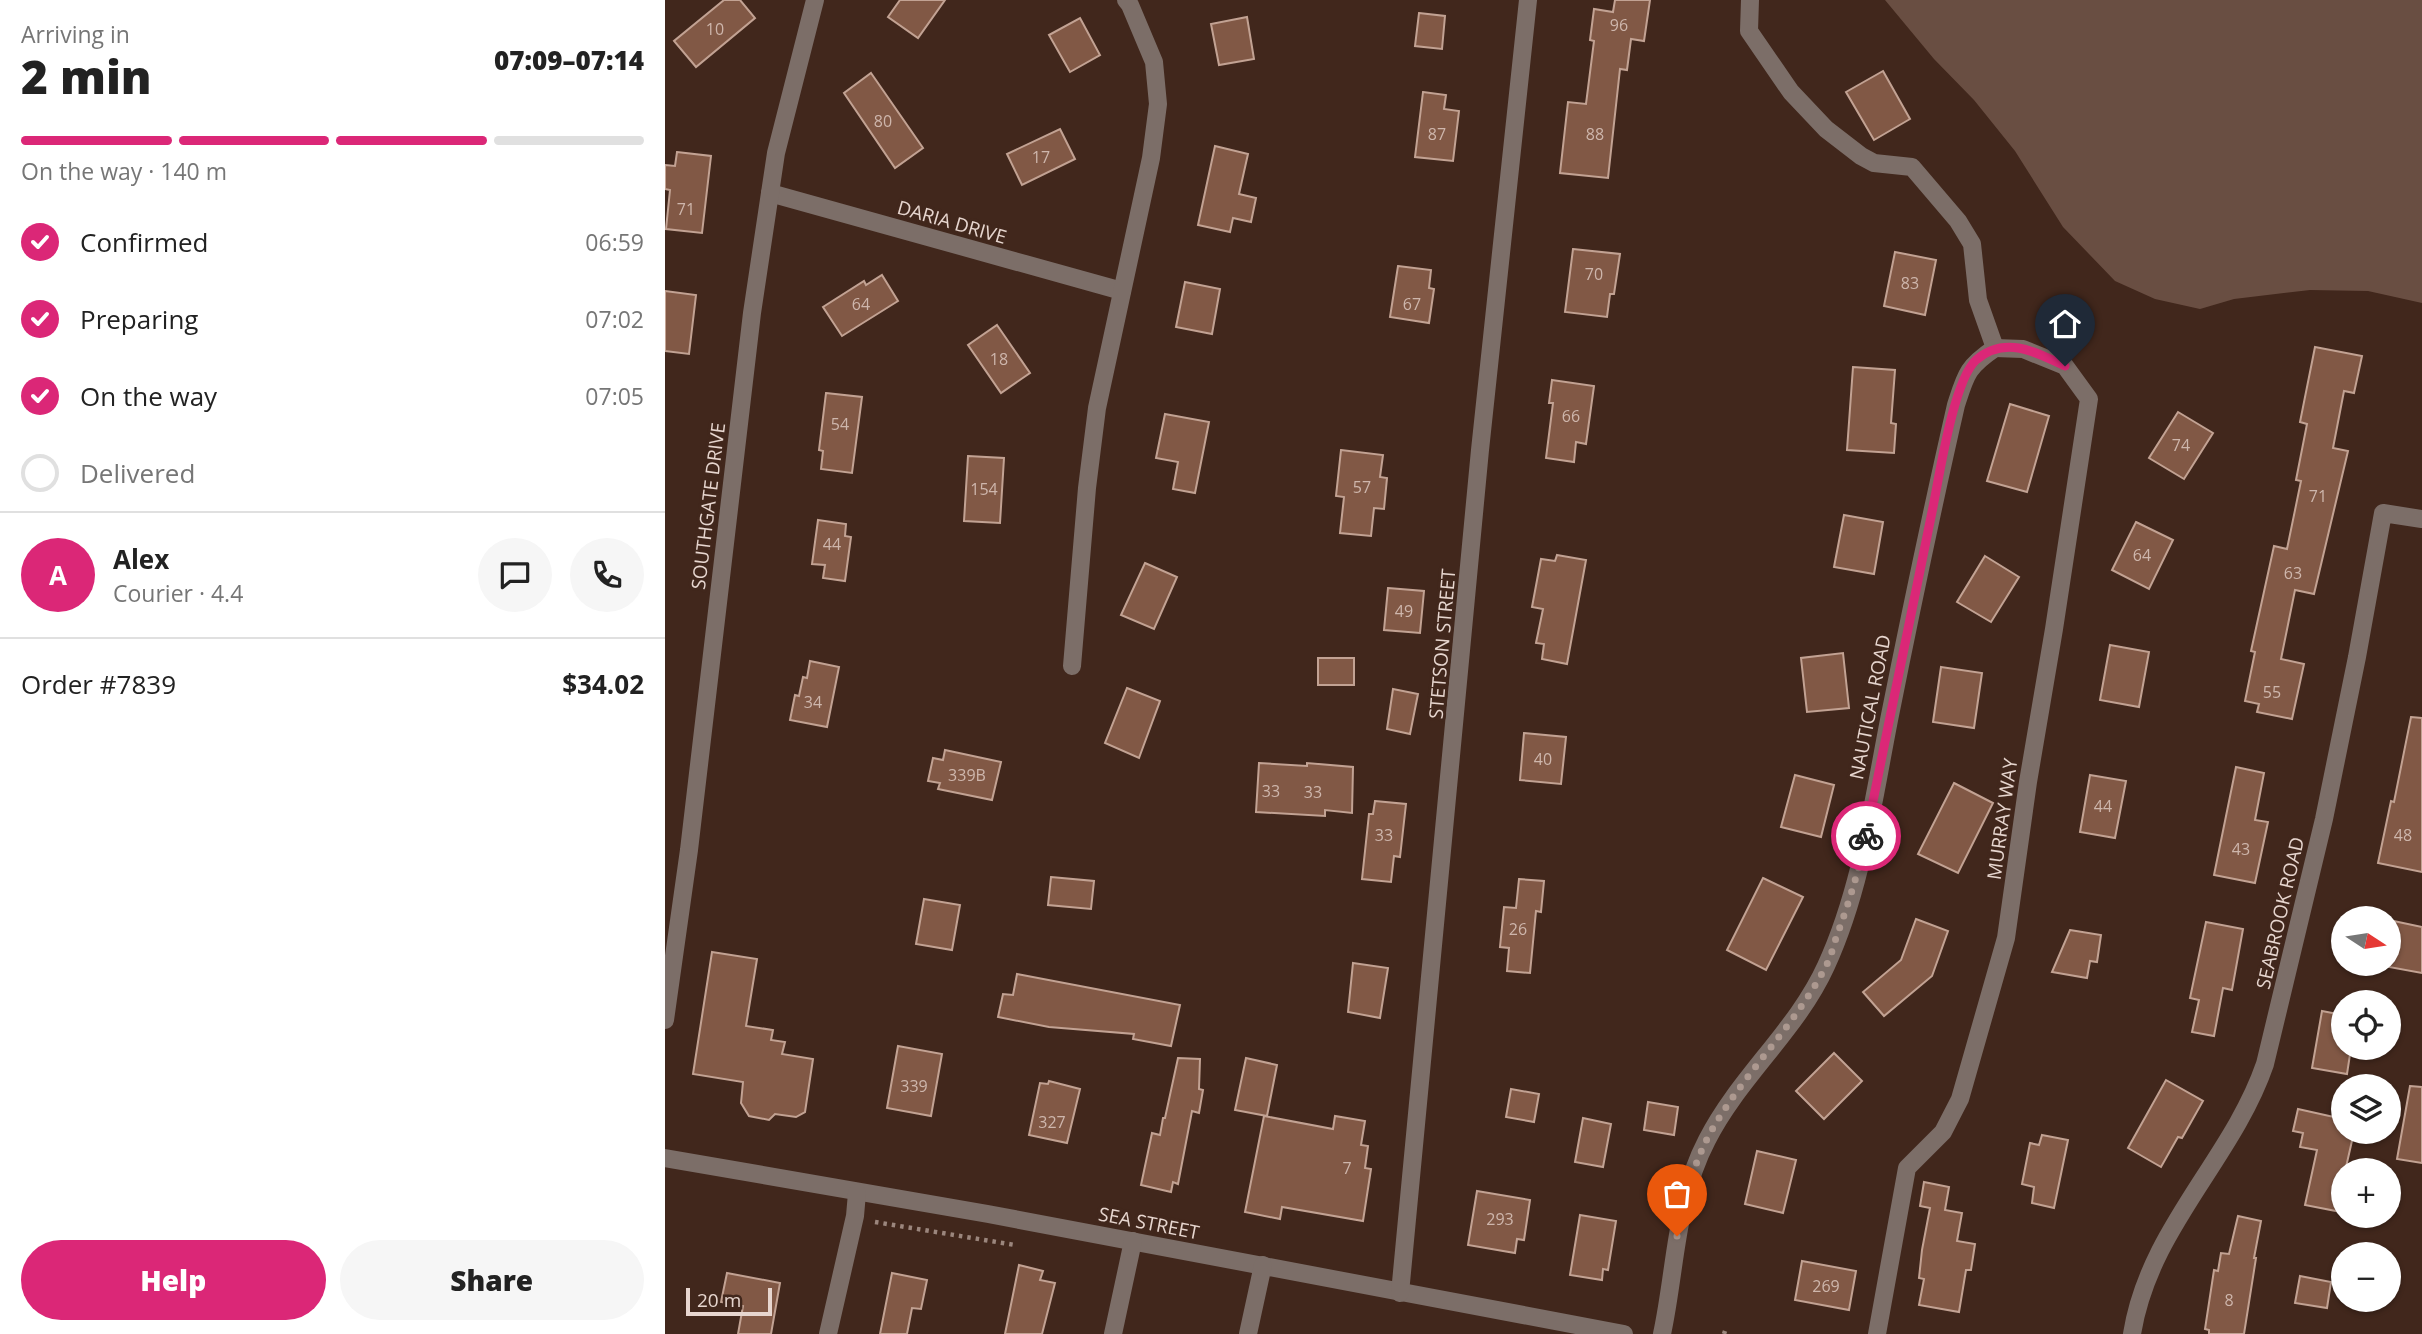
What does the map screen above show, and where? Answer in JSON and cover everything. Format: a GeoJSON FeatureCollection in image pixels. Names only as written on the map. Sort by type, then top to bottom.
{"type":"FeatureCollection","features":[{"type":"Feature","properties":{"kind":"street","name":"SOUTHGATE DRIVE"},"geometry":{"type":"LineString","coordinates":[[665,1020],[689,850],[752,313],[776,153],[815,0]]}},
{"type":"Feature","properties":{"kind":"street"},"geometry":{"type":"LineString","coordinates":[[1072,666],[1087,488],[1097,408],[1151,158],[1158,104],[1154,62],[1126,0]]}},
{"type":"Feature","properties":{"kind":"street","name":"STETSON STREET"},"geometry":{"type":"LineString","coordinates":[[1400,1293],[1482,436],[1528,0]]}},
{"type":"Feature","properties":{"kind":"street"},"geometry":{"type":"LineString","coordinates":[[1751,0],[1749,31],[1791,92],[1826,129],[1860,156],[1874,163],[1912,167],[1958,221],[1972,244],[1978,300],[1995,348]]}},
{"type":"Feature","properties":{"kind":"street","name":"DARIA DRIVE"},"geometry":{"type":"LineString","coordinates":[[770,193],[1122,291]]}},
{"type":"Feature","properties":{"kind":"street","name":"NAUTICAL ROAD"},"geometry":{"type":"LineString","coordinates":[[1663,1334],[1672,1289],[1673,1259],[1681,1212],[1694,1170],[1707,1140],[1728,1105],[1803,1006],[1826,966],[1847,907],[1864,845],[1956,405],[1966,372],[1976,360],[1995,348]]}},
{"type":"Feature","properties":{"kind":"street","name":"MURRAY WAY"},"geometry":{"type":"LineString","coordinates":[[1877,1334],[1907,1168],[1943,1132],[1960,1099],[2006,939],[2028,782],[2089,399],[2065,366],[2023,349],[1995,348]]}},
{"type":"Feature","properties":{"kind":"street","name":"SEABROOK ROAD"},"geometry":{"type":"LineString","coordinates":[[2132,1334],[2141,1290],[2161,1248],[2231,1133],[2260,1079],[2265,1064],[2326,810],[2383,513],[2422,519]]}},
{"type":"Feature","properties":{"kind":"street","name":"SEA STREET"},"geometry":{"type":"LineString","coordinates":[[665,1158],[988,1214],[1624,1334]]}},
{"type":"Feature","properties":{"kind":"street"},"geometry":{"type":"LineString","coordinates":[[828,1334],[855,1216],[857,1193]]}},
{"type":"Feature","properties":{"kind":"street"},"geometry":{"type":"LineString","coordinates":[[1113,1334],[1133,1241]]}},
{"type":"Feature","properties":{"kind":"street"},"geometry":{"type":"LineString","coordinates":[[1248,1334],[1263,1265]]}},
{"type":"Feature","properties":{"kind":"shaded area"},"geometry":{"type":"Polygon","coordinates":[[[1885,0],[2422,0],[2422,303],[2368,291],[2310,290],[2234,299],[2200,309],[2155,299],[2115,281],[2063,227],[2015,151],[1974,100],[1934,59],[1885,0]]]}},
{"type":"Feature","properties":{"kind":"building"},"geometry":{"type":"Polygon","coordinates":[[[724,0],[740,0],[755,18],[696,67],[674,41],[724,0]]]}},
{"type":"Feature","properties":{"kind":"building"},"geometry":{"type":"Polygon","coordinates":[[[900,0],[945,0],[918,38],[888,17],[900,0]]]}},
{"type":"Feature","properties":{"kind":"building"},"geometry":{"type":"Polygon","coordinates":[[[1615,0],[1650,0],[1644,41],[1631,39],[1627,70],[1620,69],[1608,178],[1560,173],[1568,102],[1586,104],[1594,41],[1590,40],[1594,9],[1613,12],[1615,0]]]}},
{"type":"Feature","properties":{"kind":"building"},"geometry":{"type":"Polygon","coordinates":[[[1419,13],[1445,16],[1442,49],[1415,46],[1419,13]]]}},
{"type":"Feature","properties":{"kind":"building"},"geometry":{"type":"Polygon","coordinates":[[[1247,17],[1254,59],[1219,65],[1211,24],[1247,17]]]}},
{"type":"Feature","properties":{"kind":"building"},"geometry":{"type":"Polygon","coordinates":[[[1080,18],[1100,55],[1070,72],[1049,35],[1080,18]]]}},
{"type":"Feature","properties":{"kind":"building"},"geometry":{"type":"Polygon","coordinates":[[[1883,71],[1910,119],[1874,140],[1846,92],[1883,71]]]}},
{"type":"Feature","properties":{"kind":"building"},"geometry":{"type":"Polygon","coordinates":[[[871,73],[923,148],[895,168],[844,93],[871,73]]]}},
{"type":"Feature","properties":{"kind":"building"},"geometry":{"type":"Polygon","coordinates":[[[1423,92],[1446,95],[1444,109],[1459,111],[1453,161],[1415,157],[1423,92]]]}},
{"type":"Feature","properties":{"kind":"building"},"geometry":{"type":"Polygon","coordinates":[[[1060,129],[1075,159],[1022,185],[1007,154],[1060,129]]]}},
{"type":"Feature","properties":{"kind":"building"},"geometry":{"type":"Polygon","coordinates":[[[1215,146],[1248,154],[1239,194],[1256,198],[1251,222],[1233,218],[1230,232],[1198,225],[1215,146]]]}},
{"type":"Feature","properties":{"kind":"building"},"geometry":{"type":"Polygon","coordinates":[[[677,152],[711,156],[702,233],[666,229],[670,190],[665,189],[665,165],[675,166],[677,152]]]}},
{"type":"Feature","properties":{"kind":"building"},"geometry":{"type":"Polygon","coordinates":[[[1573,249],[1620,254],[1614,294],[1610,294],[1607,317],[1565,312],[1573,249]]]}},
{"type":"Feature","properties":{"kind":"building"},"geometry":{"type":"Polygon","coordinates":[[[1895,252],[1936,260],[1925,315],[1884,306],[1895,252]]]}},
{"type":"Feature","properties":{"kind":"building"},"geometry":{"type":"Polygon","coordinates":[[[1398,266],[1431,270],[1429,288],[1434,289],[1429,323],[1390,317],[1398,266]]]}},
{"type":"Feature","properties":{"kind":"building"},"geometry":{"type":"Polygon","coordinates":[[[882,275],[898,301],[842,336],[823,307],[864,281],[866,285],[882,275]]]}},
{"type":"Feature","properties":{"kind":"building"},"geometry":{"type":"Polygon","coordinates":[[[1185,282],[1220,289],[1212,334],[1176,327],[1185,282]]]}},
{"type":"Feature","properties":{"kind":"building"},"geometry":{"type":"Polygon","coordinates":[[[665,291],[696,295],[689,354],[665,351],[665,291]]]}},
{"type":"Feature","properties":{"kind":"building"},"geometry":{"type":"Polygon","coordinates":[[[997,325],[1030,373],[1001,393],[968,345],[997,325]]]}},
{"type":"Feature","properties":{"kind":"building"},"geometry":{"type":"Polygon","coordinates":[[[2315,347],[2362,356],[2354,393],[2344,391],[2333,448],[2348,451],[2314,594],[2295,590],[2281,659],[2304,664],[2292,719],[2257,712],[2259,704],[2245,701],[2255,652],[2251,651],[2274,546],[2287,549],[2301,481],[2296,480],[2307,424],[2300,422],[2315,347]]]}},
{"type":"Feature","properties":{"kind":"building"},"geometry":{"type":"Polygon","coordinates":[[[1853,367],[1895,370],[1891,423],[1896,424],[1894,453],[1847,450],[1853,367]]]}},
{"type":"Feature","properties":{"kind":"building"},"geometry":{"type":"Polygon","coordinates":[[[1552,380],[1594,386],[1586,444],[1576,442],[1574,462],[1546,458],[1553,403],[1549,403],[1552,380]]]}},
{"type":"Feature","properties":{"kind":"building"},"geometry":{"type":"Polygon","coordinates":[[[826,393],[862,397],[852,473],[821,469],[823,451],[819,450],[826,393]]]}},
{"type":"Feature","properties":{"kind":"building"},"geometry":{"type":"Polygon","coordinates":[[[2010,404],[2049,416],[2027,492],[1987,481],[2010,404]]]}},
{"type":"Feature","properties":{"kind":"building"},"geometry":{"type":"Polygon","coordinates":[[[2178,412],[2213,433],[2184,479],[2149,458],[2178,412]]]}},
{"type":"Feature","properties":{"kind":"building"},"geometry":{"type":"Polygon","coordinates":[[[1165,414],[1209,422],[1195,493],[1173,489],[1178,462],[1156,458],[1165,414]]]}},
{"type":"Feature","properties":{"kind":"building"},"geometry":{"type":"Polygon","coordinates":[[[1341,450],[1383,455],[1380,477],[1387,478],[1384,509],[1374,508],[1371,536],[1340,533],[1344,497],[1336,496],[1341,450]]]}},
{"type":"Feature","properties":{"kind":"building"},"geometry":{"type":"Polygon","coordinates":[[[968,456],[1004,458],[1000,523],[964,521],[968,456]]]}},
{"type":"Feature","properties":{"kind":"building"},"geometry":{"type":"Polygon","coordinates":[[[1844,515],[1883,522],[1874,574],[1834,567],[1844,515]]]}},
{"type":"Feature","properties":{"kind":"building"},"geometry":{"type":"Polygon","coordinates":[[[818,520],[846,524],[845,536],[851,537],[845,581],[823,578],[825,565],[812,564],[818,520]]]}},
{"type":"Feature","properties":{"kind":"building"},"geometry":{"type":"Polygon","coordinates":[[[2136,522],[2173,540],[2149,589],[2112,570],[2136,522]]]}},
{"type":"Feature","properties":{"kind":"building"},"geometry":{"type":"Polygon","coordinates":[[[1557,555],[1586,560],[1567,664],[1542,659],[1544,644],[1536,643],[1543,609],[1532,607],[1541,559],[1555,561],[1557,555]]]}},
{"type":"Feature","properties":{"kind":"building"},"geometry":{"type":"Polygon","coordinates":[[[1985,556],[2019,577],[1991,622],[1957,602],[1985,556]]]}},
{"type":"Feature","properties":{"kind":"building"},"geometry":{"type":"Polygon","coordinates":[[[1145,563],[1177,577],[1154,629],[1121,615],[1145,563]]]}},
{"type":"Feature","properties":{"kind":"building"},"geometry":{"type":"Polygon","coordinates":[[[1388,588],[1424,591],[1420,633],[1384,630],[1388,588]]]}},
{"type":"Feature","properties":{"kind":"building"},"geometry":{"type":"Polygon","coordinates":[[[2110,645],[2149,652],[2139,707],[2100,700],[2110,645]]]}},
{"type":"Feature","properties":{"kind":"building"},"geometry":{"type":"Polygon","coordinates":[[[1843,653],[1849,708],[1807,712],[1801,658],[1843,653]]]}},
{"type":"Feature","properties":{"kind":"building"},"geometry":{"type":"Polygon","coordinates":[[[1318,658],[1354,658],[1354,685],[1318,685],[1318,658]]]}},
{"type":"Feature","properties":{"kind":"building"},"geometry":{"type":"Polygon","coordinates":[[[810,661],[839,667],[827,727],[790,720],[795,695],[799,696],[803,677],[807,678],[810,661]]]}},
{"type":"Feature","properties":{"kind":"building"},"geometry":{"type":"Polygon","coordinates":[[[1941,667],[1982,673],[1974,728],[1933,722],[1941,667]]]}},
{"type":"Feature","properties":{"kind":"building"},"geometry":{"type":"Polygon","coordinates":[[[1127,688],[1160,701],[1139,758],[1105,743],[1127,688]]]}},
{"type":"Feature","properties":{"kind":"building"},"geometry":{"type":"Polygon","coordinates":[[[1393,689],[1418,694],[1410,734],[1387,729],[1393,689]]]}},
{"type":"Feature","properties":{"kind":"building"},"geometry":{"type":"Polygon","coordinates":[[[2411,717],[2422,718],[2422,872],[2378,863],[2391,801],[2394,802],[2411,717]]]}},
{"type":"Feature","properties":{"kind":"building"},"geometry":{"type":"Polygon","coordinates":[[[1524,733],[1566,737],[1561,784],[1520,780],[1524,733]]]}},
{"type":"Feature","properties":{"kind":"building"},"geometry":{"type":"Polygon","coordinates":[[[945,750],[1001,762],[992,800],[938,789],[940,783],[928,781],[933,758],[943,760],[945,750]]]}},
{"type":"Feature","properties":{"kind":"building"},"geometry":{"type":"Polygon","coordinates":[[[1259,763],[1353,767],[1352,813],[1325,810],[1325,816],[1256,812],[1259,763]]]}},
{"type":"Feature","properties":{"kind":"building"},"geometry":{"type":"Polygon","coordinates":[[[2236,767],[2264,773],[2255,820],[2268,822],[2255,883],[2214,875],[2236,767]]]}},
{"type":"Feature","properties":{"kind":"building"},"geometry":{"type":"Polygon","coordinates":[[[1795,775],[1834,785],[1821,837],[1781,827],[1795,775]]]}},
{"type":"Feature","properties":{"kind":"building"},"geometry":{"type":"Polygon","coordinates":[[[2090,775],[2126,781],[2115,838],[2080,832],[2090,775]]]}},
{"type":"Feature","properties":{"kind":"building"},"geometry":{"type":"Polygon","coordinates":[[[1954,783],[1993,803],[1958,873],[1918,854],[1954,783]]]}},
{"type":"Feature","properties":{"kind":"building"},"geometry":{"type":"Polygon","coordinates":[[[1375,801],[1406,804],[1400,857],[1394,856],[1391,882],[1362,879],[1369,814],[1373,814],[1375,801]]]}},
{"type":"Feature","properties":{"kind":"building"},"geometry":{"type":"Polygon","coordinates":[[[1051,877],[1094,881],[1091,909],[1048,905],[1051,877]]]}},
{"type":"Feature","properties":{"kind":"building"},"geometry":{"type":"Polygon","coordinates":[[[1763,878],[1803,897],[1766,970],[1727,950],[1763,878]]]}},
{"type":"Feature","properties":{"kind":"building"},"geometry":{"type":"Polygon","coordinates":[[[1519,879],[1544,881],[1541,912],[1536,911],[1530,973],[1507,971],[1509,948],[1500,947],[1504,907],[1516,908],[1519,879]]]}},
{"type":"Feature","properties":{"kind":"building"},"geometry":{"type":"Polygon","coordinates":[[[924,899],[960,905],[952,950],[916,944],[924,899]]]}},
{"type":"Feature","properties":{"kind":"building"},"geometry":{"type":"Polygon","coordinates":[[[1916,919],[1948,931],[1932,976],[1884,1016],[1863,992],[1901,960],[1916,919]]]}},
{"type":"Feature","properties":{"kind":"building"},"geometry":{"type":"Polygon","coordinates":[[[2206,922],[2243,929],[2232,990],[2223,988],[2214,1036],[2192,1032],[2199,1000],[2190,998],[2206,922]]]}},
{"type":"Feature","properties":{"kind":"building"},"geometry":{"type":"Polygon","coordinates":[[[2401,923],[2422,927],[2422,973],[2401,969],[2401,923]]]}},
{"type":"Feature","properties":{"kind":"building"},"geometry":{"type":"Polygon","coordinates":[[[2070,930],[2101,935],[2097,962],[2090,961],[2087,978],[2052,972],[2070,930]]]}},
{"type":"Feature","properties":{"kind":"building"},"geometry":{"type":"Polygon","coordinates":[[[712,952],[757,959],[746,1026],[773,1030],[771,1040],[785,1042],[782,1054],[813,1059],[805,1112],[796,1117],[775,1114],[769,1120],[749,1116],[741,1103],[743,1082],[693,1074],[712,952]]]}},
{"type":"Feature","properties":{"kind":"building"},"geometry":{"type":"Polygon","coordinates":[[[1353,963],[1388,968],[1380,1018],[1348,1012],[1353,963]]]}},
{"type":"Feature","properties":{"kind":"building"},"geometry":{"type":"Polygon","coordinates":[[[1017,974],[1180,1005],[1171,1046],[1133,1039],[1134,1034],[1049,1027],[998,1017],[1003,994],[1013,995],[1017,974]]]}},
{"type":"Feature","properties":{"kind":"building"},"geometry":{"type":"Polygon","coordinates":[[[2322,1011],[2331,1013],[2331,1060],[2349,1060],[2347,1074],[2312,1068],[2322,1011]]]}},
{"type":"Feature","properties":{"kind":"building"},"geometry":{"type":"Polygon","coordinates":[[[898,1046],[942,1054],[931,1116],[887,1108],[898,1046]]]}},
{"type":"Feature","properties":{"kind":"building"},"geometry":{"type":"Polygon","coordinates":[[[1834,1053],[1862,1081],[1824,1119],[1796,1091],[1834,1053]]]}},
{"type":"Feature","properties":{"kind":"building"},"geometry":{"type":"Polygon","coordinates":[[[1178,1058],[1200,1059],[1199,1089],[1203,1090],[1199,1113],[1192,1111],[1178,1184],[1173,1182],[1171,1192],[1141,1185],[1152,1133],[1160,1135],[1165,1118],[1178,1058]]]}},
{"type":"Feature","properties":{"kind":"building"},"geometry":{"type":"Polygon","coordinates":[[[1246,1058],[1277,1065],[1267,1116],[1235,1110],[1246,1058]]]}},
{"type":"Feature","properties":{"kind":"building"},"geometry":{"type":"Polygon","coordinates":[[[2166,1080],[2203,1101],[2182,1138],[2178,1137],[2161,1167],[2128,1148],[2166,1080]]]}},
{"type":"Feature","properties":{"kind":"building"},"geometry":{"type":"Polygon","coordinates":[[[1049,1081],[1080,1089],[1067,1143],[1029,1135],[1040,1083],[1048,1084],[1049,1081]]]}},
{"type":"Feature","properties":{"kind":"building"},"geometry":{"type":"Polygon","coordinates":[[[2410,1086],[2422,1087],[2422,1163],[2397,1158],[2410,1086]]]}},
{"type":"Feature","properties":{"kind":"building"},"geometry":{"type":"Polygon","coordinates":[[[1511,1089],[1539,1094],[1534,1122],[1506,1117],[1511,1089]]]}},
{"type":"Feature","properties":{"kind":"building"},"geometry":{"type":"Polygon","coordinates":[[[1648,1102],[1678,1107],[1674,1135],[1644,1130],[1648,1102]]]}},
{"type":"Feature","properties":{"kind":"building"},"geometry":{"type":"Polygon","coordinates":[[[2298,1109],[2331,1116],[2331,1144],[2351,1144],[2348,1158],[2331,1158],[2331,1210],[2305,1205],[2317,1150],[2300,1147],[2303,1133],[2293,1131],[2298,1109]]]}},
{"type":"Feature","properties":{"kind":"building"},"geometry":{"type":"Polygon","coordinates":[[[1264,1116],[1333,1129],[1335,1116],[1365,1121],[1361,1145],[1368,1146],[1365,1168],[1371,1169],[1363,1221],[1282,1207],[1280,1219],[1245,1212],[1264,1116]]]}},
{"type":"Feature","properties":{"kind":"building"},"geometry":{"type":"Polygon","coordinates":[[[1583,1118],[1611,1124],[1603,1167],[1575,1162],[1583,1118]]]}},
{"type":"Feature","properties":{"kind":"building"},"geometry":{"type":"Polygon","coordinates":[[[2042,1135],[2068,1140],[2054,1208],[2032,1203],[2034,1187],[2022,1184],[2030,1143],[2039,1145],[2042,1135]]]}},
{"type":"Feature","properties":{"kind":"building"},"geometry":{"type":"Polygon","coordinates":[[[1757,1151],[1796,1160],[1783,1213],[1745,1204],[1757,1151]]]}},
{"type":"Feature","properties":{"kind":"building"},"geometry":{"type":"Polygon","coordinates":[[[1924,1182],[1949,1187],[1945,1210],[1962,1213],[1957,1241],[1975,1244],[1971,1270],[1966,1270],[1959,1312],[1919,1305],[1924,1279],[1919,1278],[1922,1250],[1930,1208],[1920,1206],[1924,1182]]]}},
{"type":"Feature","properties":{"kind":"building"},"geometry":{"type":"Polygon","coordinates":[[[1477,1191],[1530,1200],[1524,1240],[1517,1239],[1515,1253],[1468,1245],[1477,1191]]]}},
{"type":"Feature","properties":{"kind":"building"},"geometry":{"type":"Polygon","coordinates":[[[1580,1215],[1616,1221],[1608,1270],[1603,1269],[1602,1280],[1570,1275],[1580,1215]]]}},
{"type":"Feature","properties":{"kind":"building"},"geometry":{"type":"Polygon","coordinates":[[[2238,1216],[2261,1221],[2244,1334],[2209,1334],[2209,1330],[2205,1329],[2214,1270],[2218,1271],[2221,1253],[2229,1254],[2238,1216]]]}},
{"type":"Feature","properties":{"kind":"building"},"geometry":{"type":"Polygon","coordinates":[[[1802,1261],[1856,1271],[1849,1310],[1795,1300],[1802,1261]]]}},
{"type":"Feature","properties":{"kind":"building"},"geometry":{"type":"Polygon","coordinates":[[[1019,1265],[1043,1271],[1040,1280],[1055,1283],[1042,1334],[1005,1334],[1019,1265]]]}},
{"type":"Feature","properties":{"kind":"building"},"geometry":{"type":"Polygon","coordinates":[[[727,1273],[780,1283],[771,1334],[738,1334],[743,1306],[721,1302],[727,1273]]]}},
{"type":"Feature","properties":{"kind":"building"},"geometry":{"type":"Polygon","coordinates":[[[892,1273],[927,1280],[921,1309],[912,1308],[907,1334],[880,1334],[892,1273]]]}},
{"type":"Feature","properties":{"kind":"building"},"geometry":{"type":"Polygon","coordinates":[[[2300,1276],[2331,1282],[2327,1308],[2295,1303],[2300,1276]]]}},
{"type":"Feature","properties":{"kind":"way so far"},"geometry":{"type":"LineString","coordinates":[[1677,1236],[1681,1212],[1694,1170],[1707,1140],[1728,1105],[1803,1006],[1826,966],[1847,907],[1866,836]]}},
{"type":"Feature","properties":{"kind":"route"},"geometry":{"type":"LineString","coordinates":[[1866,836],[1938,485],[1966,372],[1976,360],[1995,348],[2007,347],[2042,355],[2065,366]]}}]}
